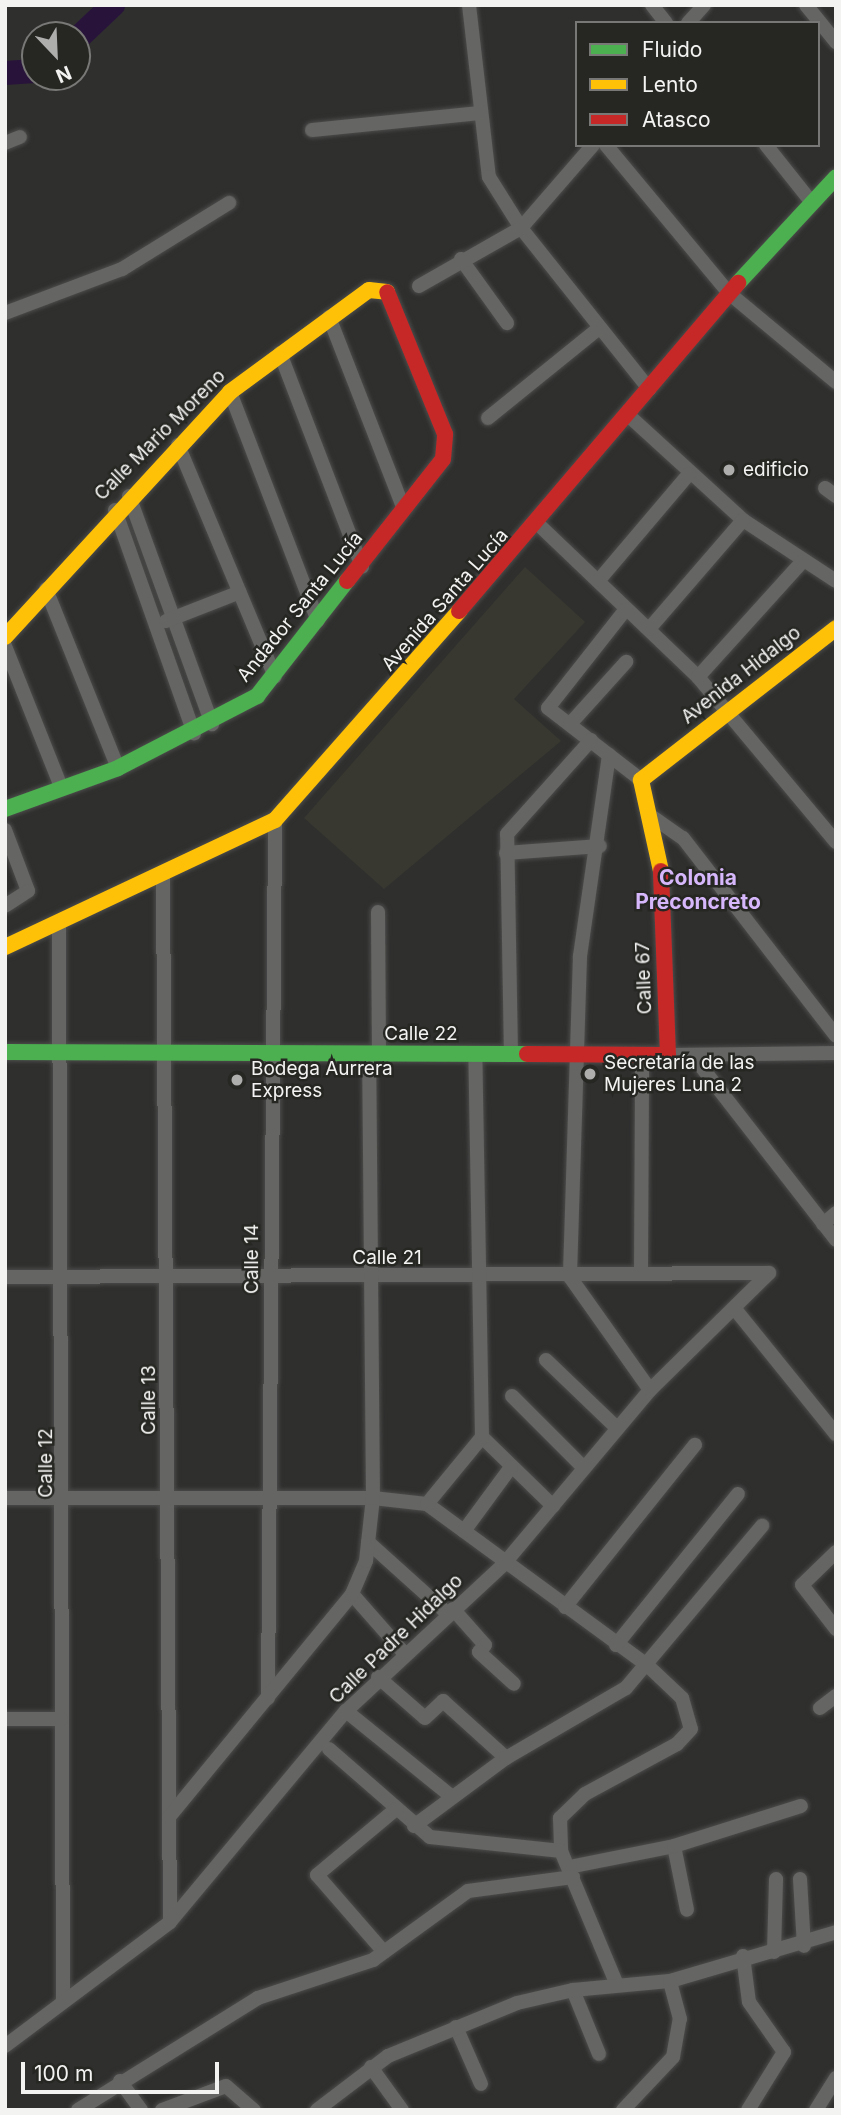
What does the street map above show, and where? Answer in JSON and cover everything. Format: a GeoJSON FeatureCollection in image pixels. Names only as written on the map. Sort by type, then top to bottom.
{"type":"FeatureCollection","features":[{"type":"Feature","properties":{"kind":"street"},"geometry":{"type":"LineString","coordinates":[[469,5],[489,177],[521,228],[649,389]]}},
{"type":"Feature","properties":{"kind":"street"},"geometry":{"type":"LineString","coordinates":[[652,5],[664,21]]}},
{"type":"Feature","properties":{"kind":"street"},"geometry":{"type":"LineString","coordinates":[[690,21],[704,5]]}},
{"type":"Feature","properties":{"kind":"street"},"geometry":{"type":"LineString","coordinates":[[806,5],[819,21]]}},
{"type":"Feature","properties":{"kind":"street"},"geometry":{"type":"LineString","coordinates":[[820,22],[836,42]]}},
{"type":"Feature","properties":{"kind":"street"},"geometry":{"type":"LineString","coordinates":[[312,130],[480,113]]}},
{"type":"Feature","properties":{"kind":"street"},"geometry":{"type":"LineString","coordinates":[[5,143],[20,137]]}},
{"type":"Feature","properties":{"kind":"street"},"geometry":{"type":"LineString","coordinates":[[419,286],[461,259],[521,228],[591,147]]}},
{"type":"Feature","properties":{"kind":"street"},"geometry":{"type":"LineString","coordinates":[[608,147],[729,293],[836,382]]}},
{"type":"Feature","properties":{"kind":"street"},"geometry":{"type":"LineString","coordinates":[[768,147],[809,199]]}},
{"type":"Feature","properties":{"kind":"street","name":"Avenida Santa Lucía"},"geometry":{"type":"LineString","coordinates":[[5,947],[163,878],[275,820],[322,776],[809,199],[836,177]]}},
{"type":"Feature","properties":{"kind":"street"},"geometry":{"type":"LineString","coordinates":[[5,313],[122,269],[229,204]]}},
{"type":"Feature","properties":{"kind":"street"},"geometry":{"type":"LineString","coordinates":[[461,259],[507,323]]}},
{"type":"Feature","properties":{"kind":"street","name":"Calle Mario Moreno"},"geometry":{"type":"LineString","coordinates":[[5,637],[115,510],[230,392],[369,290],[383,288],[394,298],[445,434],[443,459]]}},
{"type":"Feature","properties":{"kind":"street"},"geometry":{"type":"LineString","coordinates":[[329,317],[404,509]]}},
{"type":"Feature","properties":{"kind":"street"},"geometry":{"type":"LineString","coordinates":[[488,418],[599,328]]}},
{"type":"Feature","properties":{"kind":"street"},"geometry":{"type":"LineString","coordinates":[[281,353],[362,567]]}},
{"type":"Feature","properties":{"kind":"street"},"geometry":{"type":"LineString","coordinates":[[230,392],[318,621]]}},
{"type":"Feature","properties":{"kind":"street"},"geometry":{"type":"LineString","coordinates":[[628,415],[689,474],[743,520],[802,562],[836,581]]}},
{"type":"Feature","properties":{"kind":"street"},"geometry":{"type":"LineString","coordinates":[[178,445],[275,677]]}},
{"type":"Feature","properties":{"kind":"street","name":"Andador Santa Lucía"},"geometry":{"type":"LineString","coordinates":[[5,809],[118,768],[194,733],[212,724],[275,677],[443,459]]}},
{"type":"Feature","properties":{"kind":"street"},"geometry":{"type":"LineString","coordinates":[[599,580],[689,474]]}},
{"type":"Feature","properties":{"kind":"street"},"geometry":{"type":"LineString","coordinates":[[129,496],[212,724]]}},
{"type":"Feature","properties":{"kind":"street"},"geometry":{"type":"LineString","coordinates":[[115,510],[194,733]]}},
{"type":"Feature","properties":{"kind":"street"},"geometry":{"type":"LineString","coordinates":[[649,628],[743,520]]}},
{"type":"Feature","properties":{"kind":"street"},"geometry":{"type":"LineString","coordinates":[[537,524],[599,580],[698,677],[836,842]]}},
{"type":"Feature","properties":{"kind":"street"},"geometry":{"type":"LineString","coordinates":[[698,677],[802,562]]}},
{"type":"Feature","properties":{"kind":"street"},"geometry":{"type":"LineString","coordinates":[[46,589],[118,768]]}},
{"type":"Feature","properties":{"kind":"street"},"geometry":{"type":"LineString","coordinates":[[157,625],[240,592]]}},
{"type":"Feature","properties":{"kind":"street"},"geometry":{"type":"LineString","coordinates":[[626,609],[550,701],[551,712],[641,780]]}},
{"type":"Feature","properties":{"kind":"street","name":"Avenida Hidalgo"},"geometry":{"type":"LineString","coordinates":[[641,780],[836,628]]}},
{"type":"Feature","properties":{"kind":"street"},"geometry":{"type":"LineString","coordinates":[[5,646],[61,787]]}},
{"type":"Feature","properties":{"kind":"street"},"geometry":{"type":"LineString","coordinates":[[570,724],[626,662]]}},
{"type":"Feature","properties":{"kind":"street"},"geometry":{"type":"LineString","coordinates":[[511,1055],[506,853],[511,828],[591,740]]}},
{"type":"Feature","properties":{"kind":"street"},"geometry":{"type":"LineString","coordinates":[[609,755],[600,846],[584,928],[573,1056],[570,1277],[650,1390]]}},
{"type":"Feature","properties":{"kind":"street","name":"Calle 67"},"geometry":{"type":"LineString","coordinates":[[641,780],[662,871],[668,1055]]}},
{"type":"Feature","properties":{"kind":"street"},"geometry":{"type":"LineString","coordinates":[[651,816],[683,838],[836,1036]]}},
{"type":"Feature","properties":{"kind":"street","name":"Calle 14"},"geometry":{"type":"LineString","coordinates":[[268,1698],[272,1276],[270,1054],[275,820]]}},
{"type":"Feature","properties":{"kind":"street"},"geometry":{"type":"LineString","coordinates":[[5,830],[27,888],[26,896],[5,906]]}},
{"type":"Feature","properties":{"kind":"street"},"geometry":{"type":"LineString","coordinates":[[506,853],[600,846]]}},
{"type":"Feature","properties":{"kind":"street","name":"Calle 13"},"geometry":{"type":"LineString","coordinates":[[163,878],[168,1278],[170,1922]]}},
{"type":"Feature","properties":{"kind":"street"},"geometry":{"type":"LineString","coordinates":[[169,1817],[352,1594],[368,1542],[373,1499],[371,1278],[378,912]]}},
{"type":"Feature","properties":{"kind":"street","name":"Calle 12"},"geometry":{"type":"LineString","coordinates":[[59,924],[64,1052],[65,1497],[61,1719],[63,2002]]}},
{"type":"Feature","properties":{"kind":"street","name":"Calle 22"},"geometry":{"type":"LineString","coordinates":[[5,1052],[573,1056],[836,1053]]}},
{"type":"Feature","properties":{"kind":"street"},"geometry":{"type":"LineString","coordinates":[[475,1055],[474,1278],[482,1437],[553,1506]]}},
{"type":"Feature","properties":{"kind":"street"},"geometry":{"type":"LineString","coordinates":[[642,1056],[642,1272]]}},
{"type":"Feature","properties":{"kind":"street"},"geometry":{"type":"LineString","coordinates":[[693,1056],[836,1240]]}},
{"type":"Feature","properties":{"kind":"street"},"geometry":{"type":"LineString","coordinates":[[823,1224],[836,1213]]}},
{"type":"Feature","properties":{"kind":"street","name":"Calle 21"},"geometry":{"type":"LineString","coordinates":[[5,1277],[474,1278],[570,1277],[642,1272],[769,1273]]}},
{"type":"Feature","properties":{"kind":"street","name":"Calle Padre Hidalgo"},"geometry":{"type":"LineString","coordinates":[[5,2046],[170,1922],[346,1711],[378,1677],[504,1564],[650,1390],[769,1273]]}},
{"type":"Feature","properties":{"kind":"street"},"geometry":{"type":"LineString","coordinates":[[734,1308],[836,1434]]}},
{"type":"Feature","properties":{"kind":"street"},"geometry":{"type":"LineString","coordinates":[[546,1360],[617,1428]]}},
{"type":"Feature","properties":{"kind":"street"},"geometry":{"type":"LineString","coordinates":[[512,1396],[583,1467]]}},
{"type":"Feature","properties":{"kind":"street"},"geometry":{"type":"LineString","coordinates":[[427,1504],[482,1437]]}},
{"type":"Feature","properties":{"kind":"street"},"geometry":{"type":"LineString","coordinates":[[565,1607],[695,1445]]}},
{"type":"Feature","properties":{"kind":"street"},"geometry":{"type":"LineString","coordinates":[[464,1531],[511,1466]]}},
{"type":"Feature","properties":{"kind":"street"},"geometry":{"type":"LineString","coordinates":[[616,1644],[738,1494]]}},
{"type":"Feature","properties":{"kind":"street"},"geometry":{"type":"LineString","coordinates":[[5,1498],[270,1497],[373,1499],[427,1504],[504,1564],[646,1664],[682,1698],[691,1729],[677,1744],[569,1805],[560,1818],[561,1851],[617,1985]]}},
{"type":"Feature","properties":{"kind":"street"},"geometry":{"type":"LineString","coordinates":[[414,1826],[451,1796],[506,1758],[610,1702],[646,1664],[762,1527]]}},
{"type":"Feature","properties":{"kind":"street"},"geometry":{"type":"LineString","coordinates":[[368,1542],[450,1611],[485,1645],[479,1652],[514,1684]]}},
{"type":"Feature","properties":{"kind":"street"},"geometry":{"type":"LineString","coordinates":[[836,1552],[802,1585],[836,1629]]}},
{"type":"Feature","properties":{"kind":"street"},"geometry":{"type":"LineString","coordinates":[[352,1594],[404,1653]]}},
{"type":"Feature","properties":{"kind":"street"},"geometry":{"type":"LineString","coordinates":[[378,1677],[425,1718],[443,1701],[506,1758]]}},
{"type":"Feature","properties":{"kind":"street"},"geometry":{"type":"LineString","coordinates":[[820,1708],[836,1696]]}},
{"type":"Feature","properties":{"kind":"street"},"geometry":{"type":"LineString","coordinates":[[346,1711],[451,1796]]}},
{"type":"Feature","properties":{"kind":"street"},"geometry":{"type":"LineString","coordinates":[[5,1719],[61,1719]]}},
{"type":"Feature","properties":{"kind":"street"},"geometry":{"type":"LineString","coordinates":[[330,1749],[414,1826],[439,1839],[561,1851]]}},
{"type":"Feature","properties":{"kind":"street"},"geometry":{"type":"LineString","coordinates":[[78,2110],[120,2081],[196,2042],[258,1998],[358,1967],[384,1952],[468,1891],[571,1872],[674,1846],[801,1807]]}},
{"type":"Feature","properties":{"kind":"street"},"geometry":{"type":"LineString","coordinates":[[384,1952],[318,1878],[397,1808]]}},
{"type":"Feature","properties":{"kind":"street"},"geometry":{"type":"LineString","coordinates":[[674,1846],[687,1910]]}},
{"type":"Feature","properties":{"kind":"street"},"geometry":{"type":"LineString","coordinates":[[774,1952],[776,1879]]}},
{"type":"Feature","properties":{"kind":"street"},"geometry":{"type":"LineString","coordinates":[[800,1879],[804,1946]]}},
{"type":"Feature","properties":{"kind":"street"},"geometry":{"type":"LineString","coordinates":[[317,2110],[371,2067],[456,2027],[573,1990],[670,1981],[743,1956],[804,1946],[836,1932]]}},
{"type":"Feature","properties":{"kind":"street"},"geometry":{"type":"LineString","coordinates":[[743,1956],[749,2002],[784,2052],[748,2110]]}},
{"type":"Feature","properties":{"kind":"street"},"geometry":{"type":"LineString","coordinates":[[623,2110],[673,2057],[680,2018],[670,1981]]}},
{"type":"Feature","properties":{"kind":"street"},"geometry":{"type":"LineString","coordinates":[[573,1990],[599,2054]]}},
{"type":"Feature","properties":{"kind":"street"},"geometry":{"type":"LineString","coordinates":[[456,2027],[481,2084]]}},
{"type":"Feature","properties":{"kind":"street"},"geometry":{"type":"LineString","coordinates":[[371,2067],[402,2110]]}},
{"type":"Feature","properties":{"kind":"street"},"geometry":{"type":"LineString","coordinates":[[816,2110],[836,2078]]}},
{"type":"Feature","properties":{"kind":"street"},"geometry":{"type":"LineString","coordinates":[[120,2081],[141,2110]]}},
{"type":"Feature","properties":{"kind":"street"},"geometry":{"type":"LineString","coordinates":[[162,2110],[226,2086],[254,2110]]}},
{"type":"Feature","properties":{"kind":"shaded area"},"geometry":{"type":"Polygon","coordinates":[[[525,567],[585,622],[514,699],[561,741],[384,889],[304,818],[525,567]]]}},
{"type":"Feature","properties":{"kind":"waterway"},"geometry":{"type":"LineString","coordinates":[[91,26],[113,5]]}},
{"type":"Feature","properties":{"kind":"waterway"},"geometry":{"type":"LineString","coordinates":[[5,73],[21,72]]}},
{"type":"Feature","properties":{"kind":"traffic: fast"},"geometry":{"type":"LineString","coordinates":[[738,283],[836,177]]}},
{"type":"Feature","properties":{"kind":"traffic: fast"},"geometry":{"type":"LineString","coordinates":[[5,809],[118,768],[257,696],[347,581]]}},
{"type":"Feature","properties":{"kind":"traffic: fast"},"geometry":{"type":"LineString","coordinates":[[5,1052],[527,1054]]}},
{"type":"Feature","properties":{"kind":"traffic: slow"},"geometry":{"type":"LineString","coordinates":[[5,637],[230,392],[369,290],[387,292]]}},
{"type":"Feature","properties":{"kind":"traffic: slow"},"geometry":{"type":"LineString","coordinates":[[5,947],[275,820],[459,611]]}},
{"type":"Feature","properties":{"kind":"traffic: slow"},"geometry":{"type":"LineString","coordinates":[[661,871],[641,780],[836,628]]}},
{"type":"Feature","properties":{"kind":"traffic: jam"},"geometry":{"type":"LineString","coordinates":[[459,611],[738,283]]}},
{"type":"Feature","properties":{"kind":"traffic: jam"},"geometry":{"type":"LineString","coordinates":[[347,581],[443,459],[445,434],[387,292]]}},
{"type":"Feature","properties":{"kind":"traffic: jam"},"geometry":{"type":"LineString","coordinates":[[527,1054],[668,1055],[661,871]]}},
{"type":"Feature","properties":{"kind":"place","name":"edificio"},"geometry":{"type":"Point","coordinates":[729,470]}},
{"type":"Feature","properties":{"kind":"place","name":"Secretaría de las Mujeres Luna 2"},"geometry":{"type":"Point","coordinates":[590,1074]}},
{"type":"Feature","properties":{"kind":"place","name":"Bodega Aurrera Express"},"geometry":{"type":"Point","coordinates":[237,1080]}},
{"type":"Feature","properties":{"kind":"district","name":"Colonia Preconcreto"},"geometry":{"type":"Point","coordinates":[698,890]}}]}
